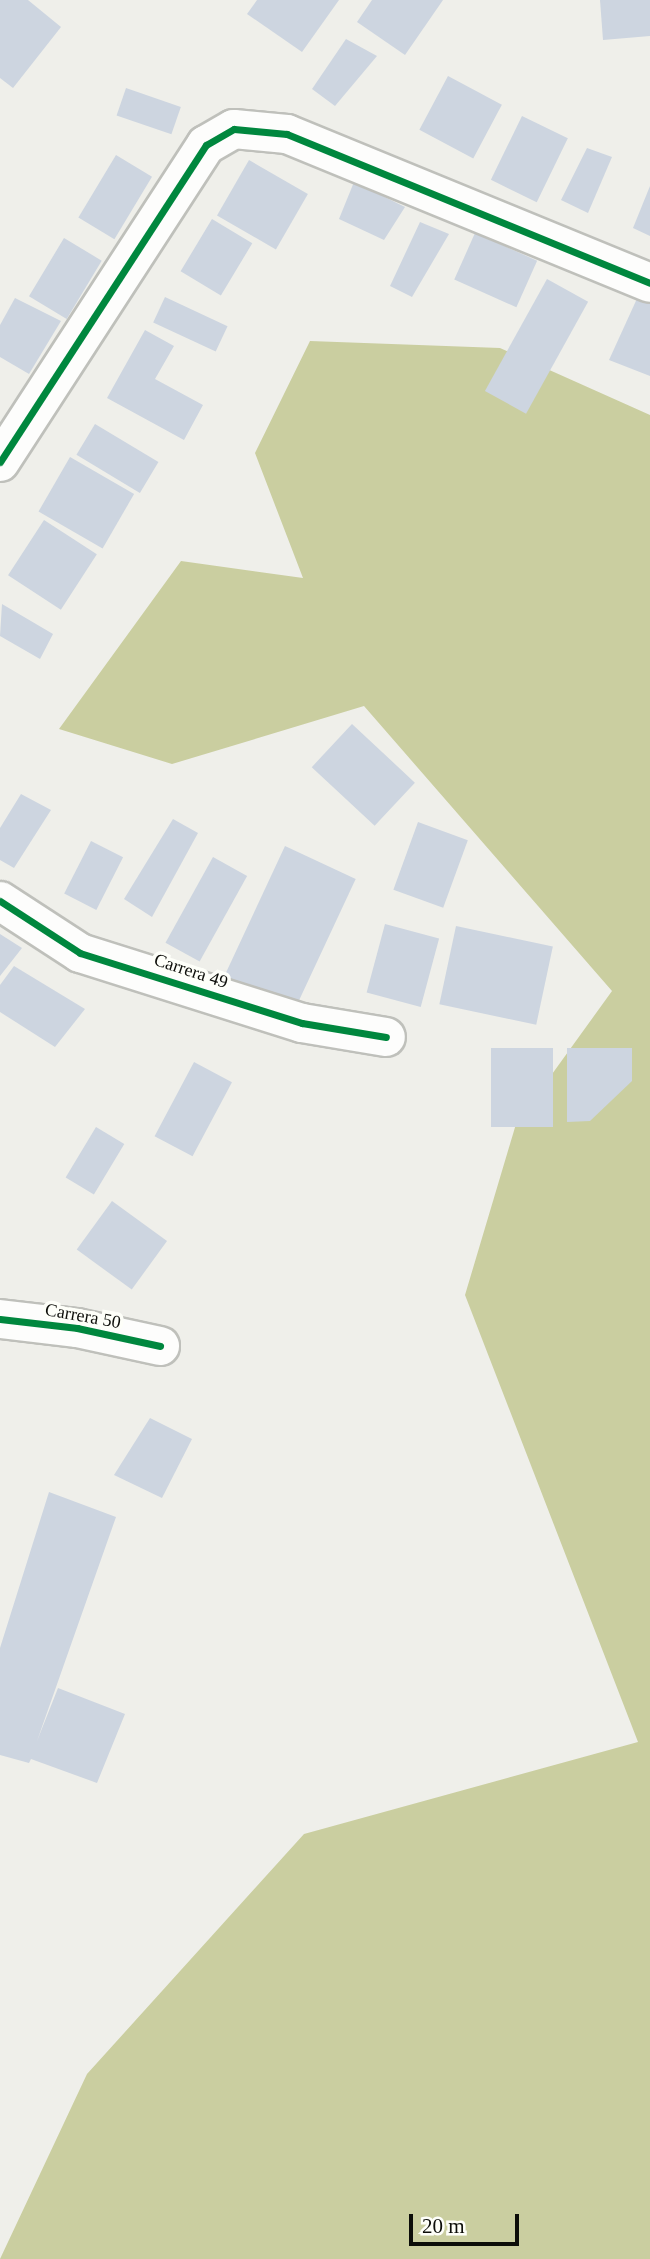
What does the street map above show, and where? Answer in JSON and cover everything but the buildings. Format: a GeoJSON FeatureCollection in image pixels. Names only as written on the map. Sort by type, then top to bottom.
{"type":"FeatureCollection","features":[{"type":"Feature","properties":{"kind":"street"},"geometry":{"type":"LineString","coordinates":[[6,438],[206,145],[234,129],[287,134],[650,283]]}},
{"type":"Feature","properties":{"kind":"street","name":"Carrera 49"},"geometry":{"type":"LineString","coordinates":[[0,901],[80,953],[302,1023],[386,1037]]}},
{"type":"Feature","properties":{"kind":"street","name":"Carrera 50"},"geometry":{"type":"LineString","coordinates":[[0,1319],[77,1328],[160,1346]]}},
{"type":"Feature","properties":{"kind":"green space"},"geometry":{"type":"Polygon","coordinates":[[[310,341],[500,348],[650,415],[650,2259],[0,2259],[87,2074],[304,1834],[638,1742],[465,1295],[516,1124],[612,991],[364,706],[172,764],[59,729],[181,561],[303,578],[255,453],[310,341]]]}},
{"type":"Feature","properties":{"kind":"cycle path"},"geometry":{"type":"LineString","coordinates":[[0,462],[206,145],[234,129],[287,134],[650,283]]}},
{"type":"Feature","properties":{"kind":"cycle path"},"geometry":{"type":"LineString","coordinates":[[0,901],[80,953],[302,1023],[386,1037]]}},
{"type":"Feature","properties":{"kind":"cycle path"},"geometry":{"type":"LineString","coordinates":[[0,1319],[77,1328],[160,1346]]}}]}
